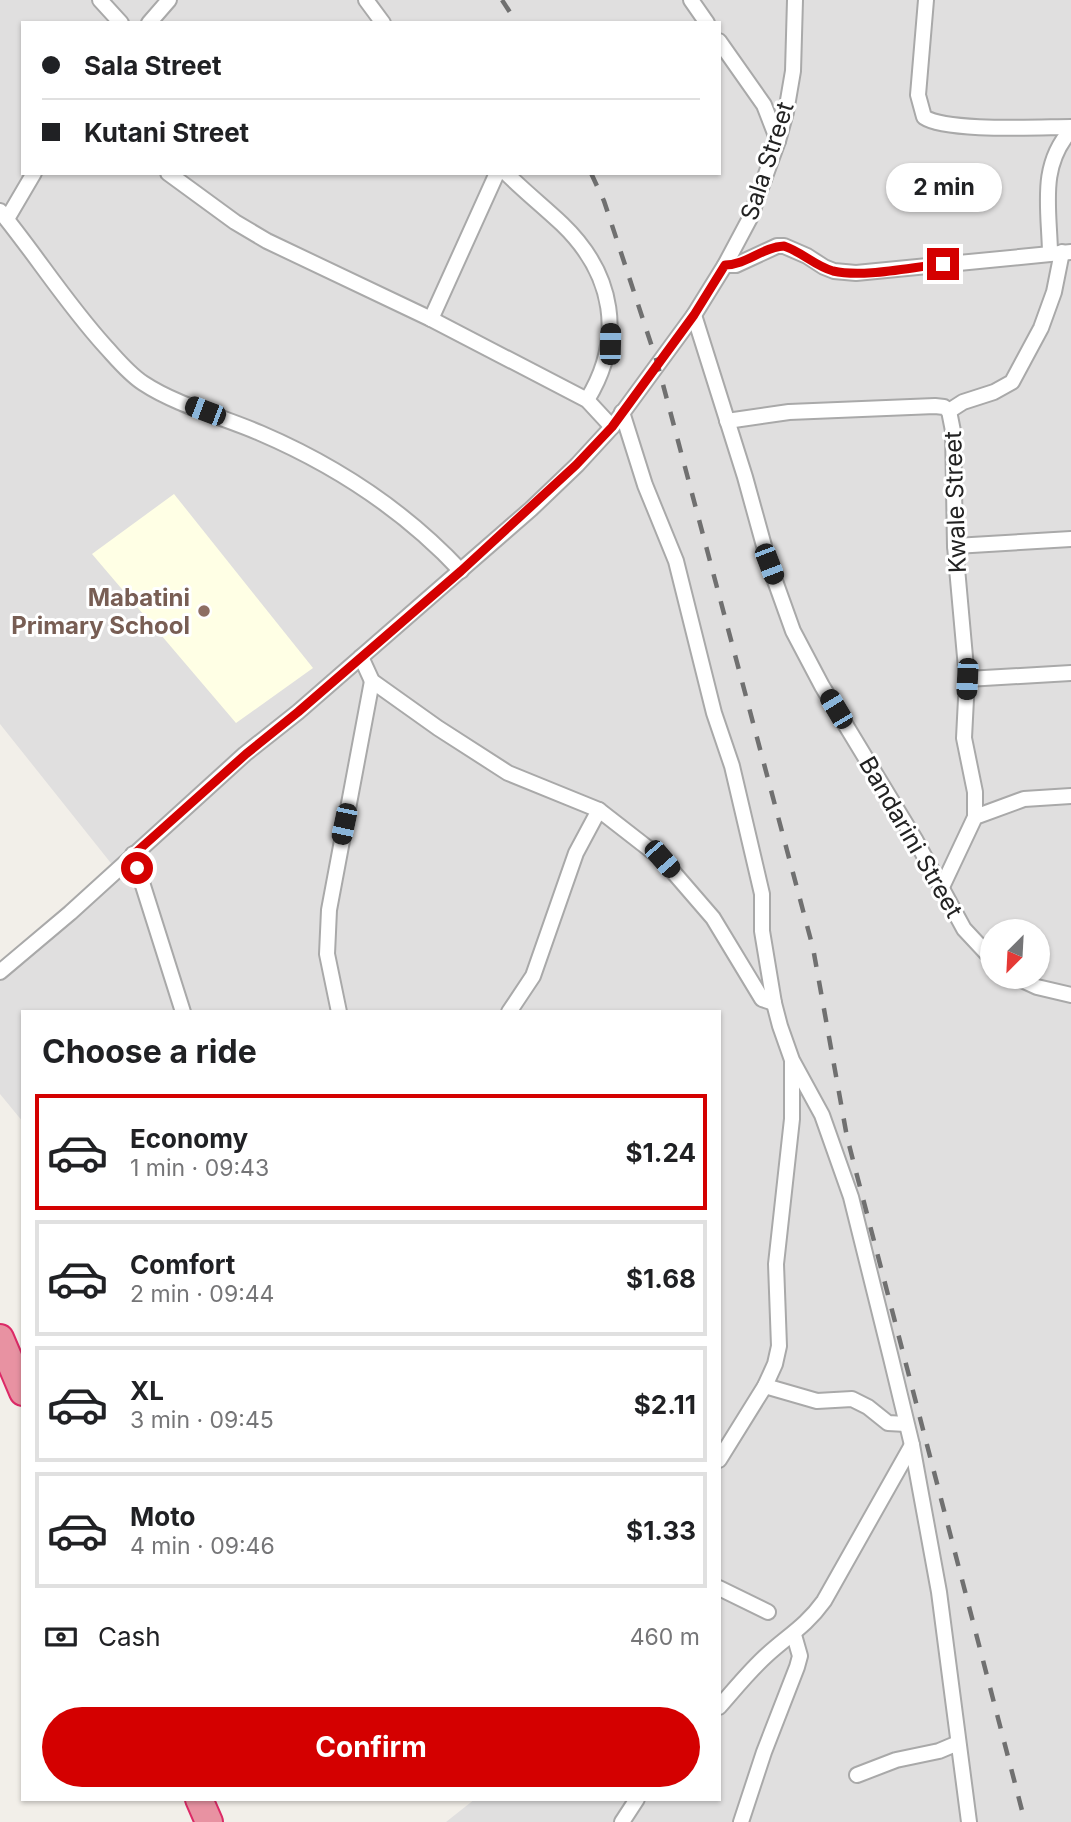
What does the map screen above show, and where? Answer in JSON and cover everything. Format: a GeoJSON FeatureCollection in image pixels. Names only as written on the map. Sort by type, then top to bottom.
{"type":"FeatureCollection","features":[{"type":"Feature","properties":{"kind":"highway"},"geometry":{"type":"LineString","coordinates":[[0,1338],[21,1387]]}},
{"type":"Feature","properties":{"kind":"highway"},"geometry":{"type":"LineString","coordinates":[[200,1801],[209,1822]]}},
{"type":"Feature","properties":{"kind":"street"},"geometry":{"type":"LineString","coordinates":[[100,0],[119,21]]}},
{"type":"Feature","properties":{"kind":"street"},"geometry":{"type":"LineString","coordinates":[[151,21],[169,0]]}},
{"type":"Feature","properties":{"kind":"street"},"geometry":{"type":"LineString","coordinates":[[366,0],[382,21]]}},
{"type":"Feature","properties":{"kind":"street"},"geometry":{"type":"LineString","coordinates":[[691,0],[706,21]]}},
{"type":"Feature","properties":{"kind":"street","name":"Sala Street"},"geometry":{"type":"LineString","coordinates":[[0,972],[246,754],[531,509],[612,427],[694,315],[750,218],[778,141],[793,71],[795,0]]}},
{"type":"Feature","properties":{"kind":"street"},"geometry":{"type":"LineString","coordinates":[[926,0],[918,95],[924,117],[935,122],[961,125],[1071,128]]}},
{"type":"Feature","properties":{"kind":"street"},"geometry":{"type":"LineString","coordinates":[[721,44],[764,105],[778,141]]}},
{"type":"Feature","properties":{"kind":"street"},"geometry":{"type":"LineString","coordinates":[[949,411],[963,402],[994,392],[1013,382],[1041,328],[1054,292],[1061,252],[1048,185],[1052,160],[1058,145],[1071,128]]}},
{"type":"Feature","properties":{"kind":"street"},"geometry":{"type":"LineString","coordinates":[[33,175],[3,215],[79,318],[134,377],[159,392],[265,435],[338,471],[411,522],[461,571]]}},
{"type":"Feature","properties":{"kind":"street"},"geometry":{"type":"LineString","coordinates":[[171,175],[235,222],[267,241],[431,319],[587,400],[612,427]]}},
{"type":"Feature","properties":{"kind":"street"},"geometry":{"type":"LineString","coordinates":[[431,319],[496,175]]}},
{"type":"Feature","properties":{"kind":"street"},"geometry":{"type":"LineString","coordinates":[[508,175],[563,225],[584,249],[598,272],[606,293],[610,317],[610,344],[597,384],[587,400]]}},
{"type":"Feature","properties":{"kind":"street"},"geometry":{"type":"LineString","coordinates":[[725,265],[736,265],[777,247],[792,249],[834,271],[856,272],[1061,252]]}},
{"type":"Feature","properties":{"kind":"street","name":"Bandarini Street"},"geometry":{"type":"LineString","coordinates":[[694,315],[769,564],[793,631],[822,686],[942,887],[964,929],[980,946]]}},
{"type":"Feature","properties":{"kind":"street","name":"Kwale Street"},"geometry":{"type":"LineString","coordinates":[[727,421],[802,412],[935,406],[949,411],[953,431],[955,546],[967,679],[964,738],[975,792],[975,817]]}},
{"type":"Feature","properties":{"kind":"street"},"geometry":{"type":"LineString","coordinates":[[622,412],[645,485],[676,561],[714,713],[732,766],[762,894],[762,931],[774,1003],[792,1060],[822,1115],[851,1197],[912,1445],[939,1592],[969,1822]]}},
{"type":"Feature","properties":{"kind":"street"},"geometry":{"type":"LineString","coordinates":[[955,546],[1071,539]]}},
{"type":"Feature","properties":{"kind":"street"},"geometry":{"type":"LineString","coordinates":[[361,657],[372,681],[438,728],[508,773],[599,810],[662,859],[713,918],[762,999],[774,1003]]}},
{"type":"Feature","properties":{"kind":"street"},"geometry":{"type":"LineString","coordinates":[[967,679],[1071,673]]}},
{"type":"Feature","properties":{"kind":"street"},"geometry":{"type":"LineString","coordinates":[[339,1010],[327,954],[329,911],[372,681]]}},
{"type":"Feature","properties":{"kind":"street"},"geometry":{"type":"LineString","coordinates":[[942,887],[975,817],[1024,799],[1071,796]]}},
{"type":"Feature","properties":{"kind":"street"},"geometry":{"type":"LineString","coordinates":[[510,1010],[533,976],[576,853],[599,810]]}},
{"type":"Feature","properties":{"kind":"street"},"geometry":{"type":"LineString","coordinates":[[133,855],[182,1010]]}},
{"type":"Feature","properties":{"kind":"street"},"geometry":{"type":"LineString","coordinates":[[1046,989],[1071,995]]}},
{"type":"Feature","properties":{"kind":"street"},"geometry":{"type":"LineString","coordinates":[[721,1457],[765,1386],[775,1364],[779,1346],[776,1264],[792,1119],[792,1060]]}},
{"type":"Feature","properties":{"kind":"street"},"geometry":{"type":"LineString","coordinates":[[765,1386],[817,1401],[852,1399],[868,1407],[888,1423],[906,1424]]}},
{"type":"Feature","properties":{"kind":"street"},"geometry":{"type":"LineString","coordinates":[[721,1705],[768,1654],[813,1616],[912,1445]]}},
{"type":"Feature","properties":{"kind":"street"},"geometry":{"type":"LineString","coordinates":[[721,1589],[768,1612]]}},
{"type":"Feature","properties":{"kind":"street"},"geometry":{"type":"LineString","coordinates":[[741,1822],[764,1752],[797,1667],[800,1656],[794,1634]]}},
{"type":"Feature","properties":{"kind":"street"},"geometry":{"type":"LineString","coordinates":[[857,1775],[897,1760],[939,1751],[958,1743]]}},
{"type":"Feature","properties":{"kind":"street"},"geometry":{"type":"LineString","coordinates":[[622,1822],[636,1801]]}},
{"type":"Feature","properties":{"kind":"shaded area"},"geometry":{"type":"Polygon","coordinates":[[[0,0],[1071,0],[1071,1822],[446,1822],[472,1801],[721,1801],[721,1010],[21,1010],[21,1120],[0,1094],[0,966],[118,872],[0,724],[0,0]]]}},
{"type":"Feature","properties":{"kind":"shaded area","name":"Mabatini Primary School"},"geometry":{"type":"Polygon","coordinates":[[[174,494],[313,668],[236,723],[92,554],[174,494]]]}},
{"type":"Feature","properties":{"kind":"railway"},"geometry":{"type":"LineString","coordinates":[[502,0],[516,21]]}},
{"type":"Feature","properties":{"kind":"railway"},"geometry":{"type":"LineString","coordinates":[[592,175],[604,201],[657,362],[813,948],[847,1137],[1025,1822]]}},
{"type":"Feature","properties":{"kind":"place","name":"Mabatini Primary School"},"geometry":{"type":"Point","coordinates":[204,611]}},
{"type":"Feature","properties":{"kind":"route"},"geometry":{"type":"LineString","coordinates":[[137,868],[133,855],[246,754],[461,571],[531,509],[594,447],[612,427],[694,315],[725,265],[736,265],[757,254],[784,246],[834,271],[873,271],[943,264]]}}]}
